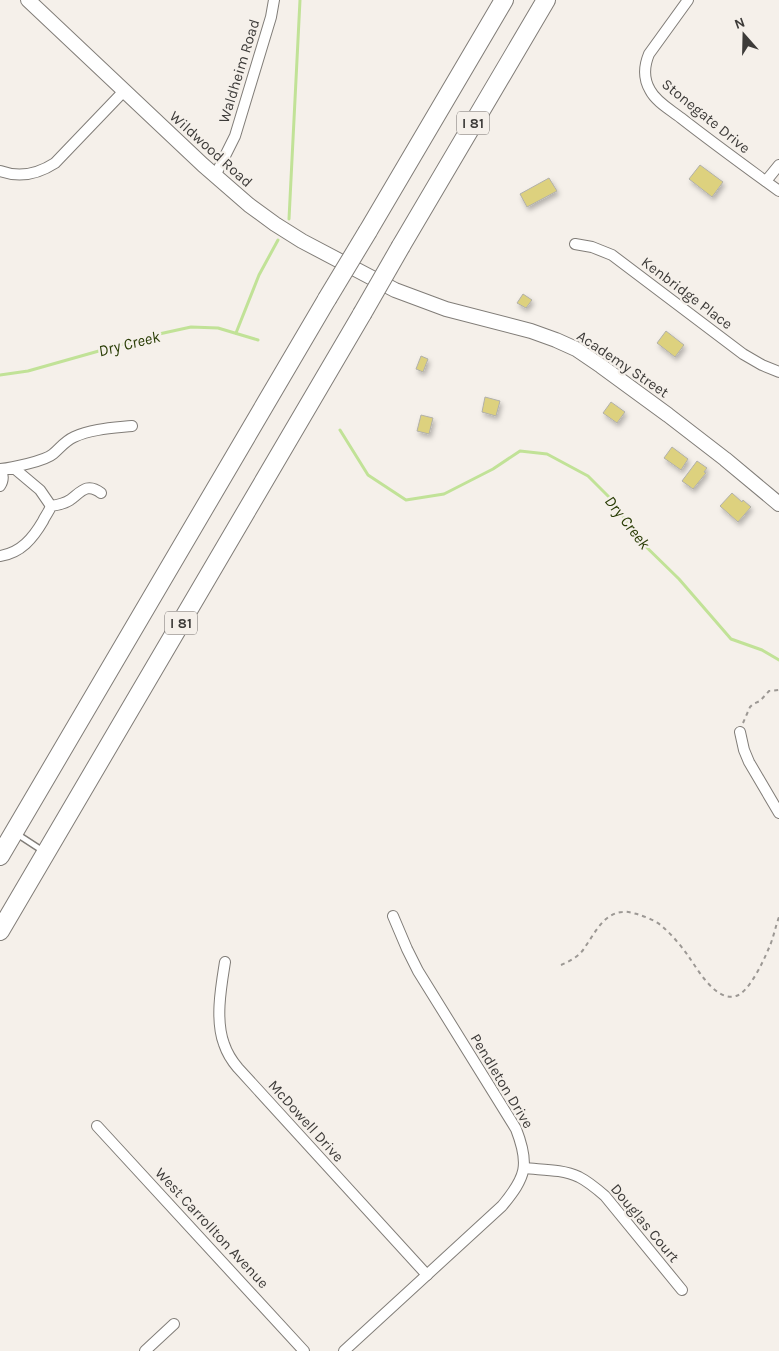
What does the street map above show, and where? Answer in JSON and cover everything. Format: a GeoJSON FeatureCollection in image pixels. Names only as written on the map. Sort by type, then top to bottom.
{"type":"FeatureCollection","features":[{"type":"Feature","properties":{"kind":"highway","name":"I 81"},"geometry":{"type":"LineString","coordinates":[[0,856],[504,0]]}},
{"type":"Feature","properties":{"kind":"highway","name":"I 81"},"geometry":{"type":"LineString","coordinates":[[0,931],[546,0]]}},
{"type":"Feature","properties":{"kind":"street","name":"Wildwood Road"},"geometry":{"type":"LineString","coordinates":[[28,0],[215,176],[249,205],[302,241],[395,290]]}},
{"type":"Feature","properties":{"kind":"street","name":"Waldheim Road"},"geometry":{"type":"LineString","coordinates":[[215,176],[235,136],[271,17],[274,0]]}},
{"type":"Feature","properties":{"kind":"street","name":"Stonegate Drive"},"geometry":{"type":"LineString","coordinates":[[688,0],[649,54],[644,73],[650,92],[655,98],[779,191]]}},
{"type":"Feature","properties":{"kind":"street"},"geometry":{"type":"LineString","coordinates":[[0,171],[26,175],[55,164],[124,91]]}},
{"type":"Feature","properties":{"kind":"street"},"geometry":{"type":"LineString","coordinates":[[766,181],[779,165]]}},
{"type":"Feature","properties":{"kind":"street","name":"Kenbridge Place"},"geometry":{"type":"LineString","coordinates":[[575,244],[612,255],[743,354],[779,372]]}},
{"type":"Feature","properties":{"kind":"street","name":"Academy Street"},"geometry":{"type":"LineString","coordinates":[[395,290],[446,309],[548,337],[576,349],[668,415],[779,504]]}},
{"type":"Feature","properties":{"kind":"street"},"geometry":{"type":"LineString","coordinates":[[0,469],[45,459],[71,438],[81,434],[132,426]]}},
{"type":"Feature","properties":{"kind":"street"},"geometry":{"type":"LineString","coordinates":[[0,469],[3,474],[0,486]]}},
{"type":"Feature","properties":{"kind":"street"},"geometry":{"type":"LineString","coordinates":[[0,469],[15,469],[40,490],[51,506]]}},
{"type":"Feature","properties":{"kind":"street"},"geometry":{"type":"LineString","coordinates":[[51,506],[64,503],[88,488],[101,493]]}},
{"type":"Feature","properties":{"kind":"street"},"geometry":{"type":"LineString","coordinates":[[0,556],[17,551],[28,542],[38,530],[51,506]]}},
{"type":"Feature","properties":{"kind":"street"},"geometry":{"type":"LineString","coordinates":[[740,732],[749,762],[779,813]]}},
{"type":"Feature","properties":{"kind":"street","name":"Pendleton Drive"},"geometry":{"type":"LineString","coordinates":[[344,1351],[502,1206],[514,1192],[524,1168],[525,1156],[516,1129],[418,971],[393,916]]}},
{"type":"Feature","properties":{"kind":"street","name":"McDowell Drive"},"geometry":{"type":"LineString","coordinates":[[225,962],[220,1005],[220,1029],[230,1056],[238,1068],[427,1275]]}},
{"type":"Feature","properties":{"kind":"street","name":"West Carrollton Avenue"},"geometry":{"type":"LineString","coordinates":[[97,1126],[304,1351]]}},
{"type":"Feature","properties":{"kind":"street","name":"Douglas Court"},"geometry":{"type":"LineString","coordinates":[[524,1168],[564,1172],[579,1177],[605,1196],[682,1290]]}},
{"type":"Feature","properties":{"kind":"street"},"geometry":{"type":"LineString","coordinates":[[145,1351],[174,1324]]}},
{"type":"Feature","properties":{"kind":"lane"},"geometry":{"type":"LineString","coordinates":[[14,832],[46,854]]}},
{"type":"Feature","properties":{"kind":"path"},"geometry":{"type":"LineString","coordinates":[[740,732],[750,707],[760,701],[769,691],[779,690]]}},
{"type":"Feature","properties":{"kind":"path"},"geometry":{"type":"LineString","coordinates":[[561,965],[579,955],[597,928],[606,919],[614,914],[630,912],[651,919],[663,927],[715,990],[728,997],[735,996],[741,994],[760,966],[770,948],[779,917]]}},
{"type":"Feature","properties":{"kind":"building"},"geometry":{"type":"Polygon","coordinates":[[[700,165],[723,182],[712,197],[689,179],[700,165]]]}},
{"type":"Feature","properties":{"kind":"building"},"geometry":{"type":"Polygon","coordinates":[[[549,178],[557,191],[527,207],[520,194],[549,178]]]}},
{"type":"Feature","properties":{"kind":"building"},"geometry":{"type":"Polygon","coordinates":[[[523,294],[532,300],[526,308],[517,303],[523,294]]]}},
{"type":"Feature","properties":{"kind":"building"},"geometry":{"type":"Polygon","coordinates":[[[666,331],[684,345],[675,357],[657,343],[666,331]]]}},
{"type":"Feature","properties":{"kind":"building"},"geometry":{"type":"Polygon","coordinates":[[[421,356],[428,359],[423,372],[416,369],[421,356]]]}},
{"type":"Feature","properties":{"kind":"building"},"geometry":{"type":"Polygon","coordinates":[[[485,397],[500,401],[496,416],[482,412],[485,397]]]}},
{"type":"Feature","properties":{"kind":"building"},"geometry":{"type":"Polygon","coordinates":[[[611,402],[625,412],[617,423],[603,413],[611,402]]]}},
{"type":"Feature","properties":{"kind":"building"},"geometry":{"type":"Polygon","coordinates":[[[421,415],[433,418],[429,434],[417,431],[421,415]]]}},
{"type":"Feature","properties":{"kind":"building"},"geometry":{"type":"Polygon","coordinates":[[[672,447],[688,459],[681,470],[664,458],[672,447]]]}},
{"type":"Feature","properties":{"kind":"building"},"geometry":{"type":"Polygon","coordinates":[[[697,461],[707,468],[704,472],[706,473],[693,489],[682,481],[697,461]]]}},
{"type":"Feature","properties":{"kind":"building"},"geometry":{"type":"Polygon","coordinates":[[[732,493],[751,507],[738,522],[720,506],[732,493]]]}},
{"type":"Feature","properties":{"kind":"waterway"},"geometry":{"type":"LineString","coordinates":[[289,219],[300,0]]}},
{"type":"Feature","properties":{"kind":"waterway"},"geometry":{"type":"LineString","coordinates":[[236,333],[259,275],[278,240]]}},
{"type":"Feature","properties":{"kind":"waterway","name":"Dry Creek"},"geometry":{"type":"LineString","coordinates":[[0,375],[28,371],[159,334],[191,327],[218,328],[258,340]]}},
{"type":"Feature","properties":{"kind":"waterway","name":"Dry Creek"},"geometry":{"type":"LineString","coordinates":[[340,430],[368,475],[406,500],[444,494],[493,469],[520,451],[547,454],[588,476],[616,504],[633,534],[679,579],[731,639],[762,650],[779,660]]}}]}
